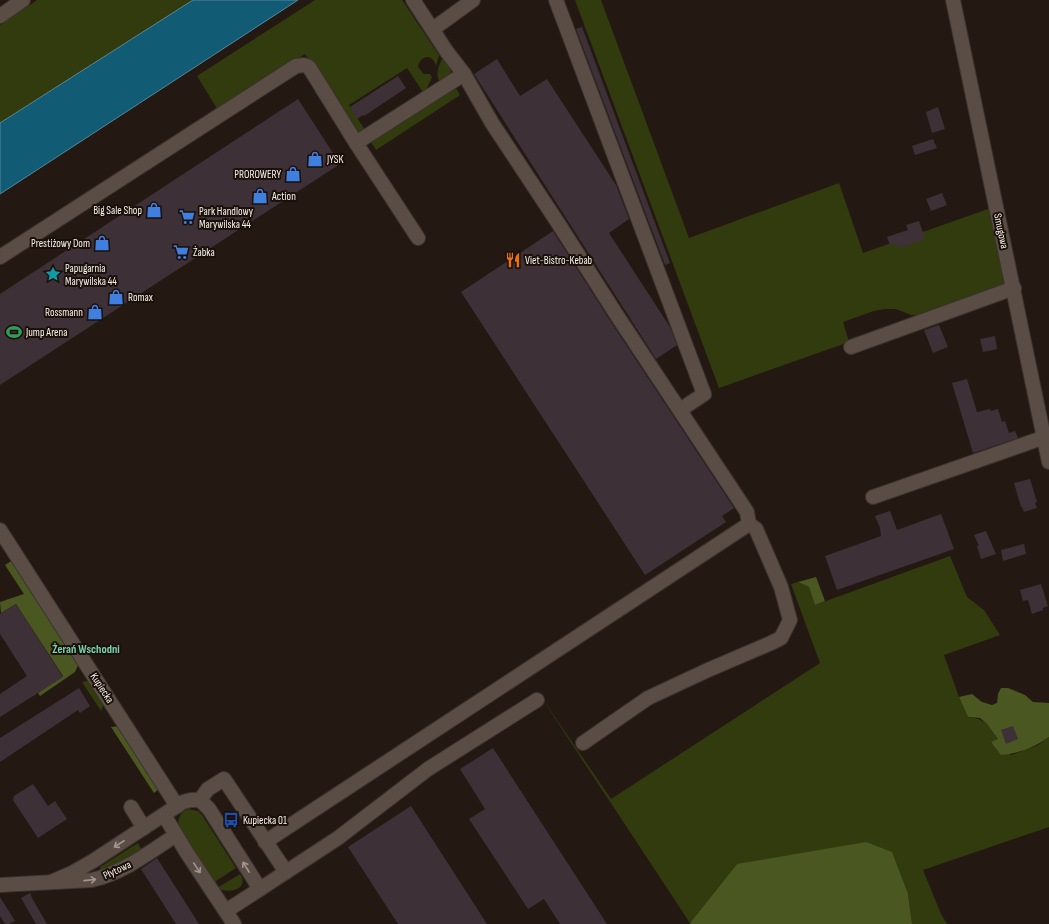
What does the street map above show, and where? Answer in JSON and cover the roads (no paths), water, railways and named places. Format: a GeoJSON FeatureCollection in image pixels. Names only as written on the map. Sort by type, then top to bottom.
{"type":"FeatureCollection","features":[{"type":"Feature","properties":{"kind":"street"},"geometry":{"type":"LineString","coordinates":[[0,16],[23,0]]}},
{"type":"Feature","properties":{"kind":"street"},"geometry":{"type":"LineString","coordinates":[[413,0],[447,52],[464,74],[492,123],[747,512],[750,524],[756,529],[781,587],[790,620],[781,638],[648,698],[583,743]]}},
{"type":"Feature","properties":{"kind":"street"},"geometry":{"type":"LineString","coordinates":[[433,29],[473,0]]}},
{"type":"Feature","properties":{"kind":"street"},"geometry":{"type":"LineString","coordinates":[[556,0],[704,394],[680,410]]}},
{"type":"Feature","properties":{"kind":"street","name":"Smugowa"},"geometry":{"type":"LineString","coordinates":[[953,0],[1049,462]]}},
{"type":"Feature","properties":{"kind":"street"},"geometry":{"type":"LineString","coordinates":[[0,257],[296,66],[304,64],[309,67],[356,143],[418,238]]}},
{"type":"Feature","properties":{"kind":"street"},"geometry":{"type":"LineString","coordinates":[[356,143],[464,74]]}},
{"type":"Feature","properties":{"kind":"street"},"geometry":{"type":"LineString","coordinates":[[851,347],[1014,288]]}},
{"type":"Feature","properties":{"kind":"street"},"geometry":{"type":"LineString","coordinates":[[873,497],[1044,437]]}},
{"type":"Feature","properties":{"kind":"street"},"geometry":{"type":"LineString","coordinates":[[265,842],[750,524]]}},
{"type":"Feature","properties":{"kind":"street","name":"Kupiecka"},"geometry":{"type":"LineString","coordinates":[[0,530],[177,806]]}},
{"type":"Feature","properties":{"kind":"street"},"geometry":{"type":"LineString","coordinates":[[226,911],[338,838],[428,769],[537,700]]}},
{"type":"Feature","properties":{"kind":"street"},"geometry":{"type":"LineString","coordinates":[[200,800],[208,789],[224,779],[286,872]]}},
{"type":"Feature","properties":{"kind":"street"},"geometry":{"type":"LineString","coordinates":[[234,924],[164,815],[182,802],[200,800],[209,809],[260,889]]}},
{"type":"Feature","properties":{"kind":"street"},"geometry":{"type":"LineString","coordinates":[[131,807],[155,849]]}},
{"type":"Feature","properties":{"kind":"street","name":"Płytowa"},"geometry":{"type":"LineString","coordinates":[[51,882],[72,873],[164,815]]}},
{"type":"Feature","properties":{"kind":"street","name":"Płytowa"},"geometry":{"type":"LineString","coordinates":[[0,884],[92,880],[105,877],[120,871],[176,835]]}},
{"type":"Feature","properties":{"kind":"water"},"geometry":{"type":"Polygon","coordinates":[[[193,0],[298,0],[0,194],[0,123],[193,0]]]}},
{"type":"Feature","properties":{"kind":"place","name":"JYSK"},"geometry":{"type":"Point","coordinates":[315,159]}},
{"type":"Feature","properties":{"kind":"place","name":"PROROWERY"},"geometry":{"type":"Point","coordinates":[293,174]}},
{"type":"Feature","properties":{"kind":"place","name":"Action"},"geometry":{"type":"Point","coordinates":[260,196]}},
{"type":"Feature","properties":{"kind":"place","name":"Big Sale Shop"},"geometry":{"type":"Point","coordinates":[154,210]}},
{"type":"Feature","properties":{"kind":"place","name":"Park Handlowy Marywilska 44"},"geometry":{"type":"Point","coordinates":[187,217]}},
{"type":"Feature","properties":{"kind":"place","name":"Prestiżowy Dom"},"geometry":{"type":"Point","coordinates":[102,243]}},
{"type":"Feature","properties":{"kind":"place","name":"Żabka"},"geometry":{"type":"Point","coordinates":[181,252]}},
{"type":"Feature","properties":{"kind":"place","name":"Viet-Bistro-Kebab"},"geometry":{"type":"Point","coordinates":[513,260]}},
{"type":"Feature","properties":{"kind":"place","name":"Papugarnia Marywilska 44"},"geometry":{"type":"Point","coordinates":[53,274]}},
{"type":"Feature","properties":{"kind":"place","name":"Romax"},"geometry":{"type":"Point","coordinates":[116,297]}},
{"type":"Feature","properties":{"kind":"place","name":"Rossmann"},"geometry":{"type":"Point","coordinates":[95,312]}},
{"type":"Feature","properties":{"kind":"place","name":"Jump Arena"},"geometry":{"type":"Point","coordinates":[14,332]}},
{"type":"Feature","properties":{"kind":"place","name":"Kupiecka 01"},"geometry":{"type":"Point","coordinates":[231,820]}},
{"type":"Feature","properties":{"kind":"district","name":"Żerań Wschodni"},"geometry":{"type":"Point","coordinates":[86,649]}}]}
